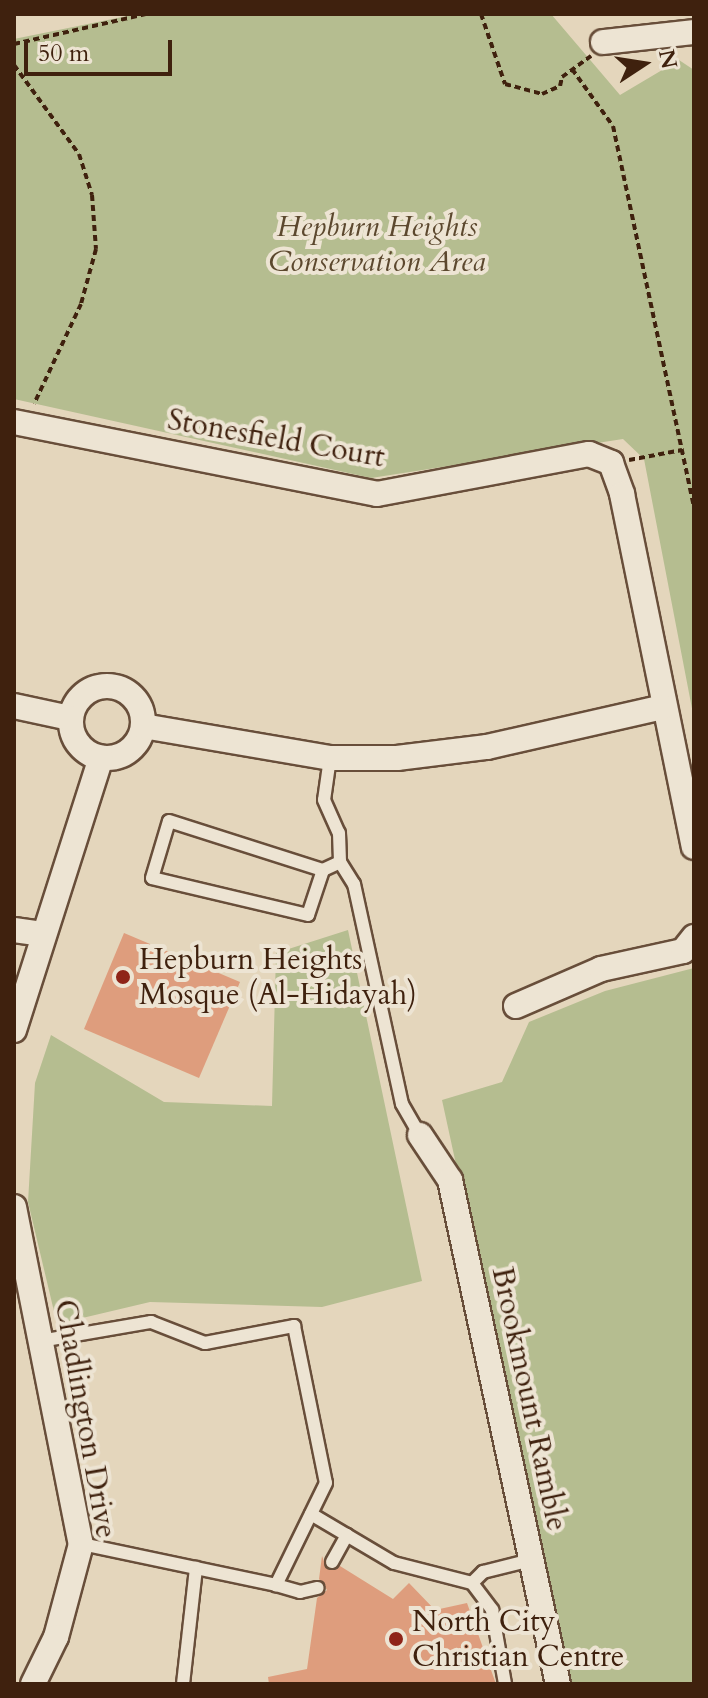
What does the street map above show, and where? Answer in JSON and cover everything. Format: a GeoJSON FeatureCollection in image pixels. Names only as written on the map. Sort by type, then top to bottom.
{"type":"FeatureCollection","features":[{"type":"Feature","properties":{"kind":"street"},"geometry":{"type":"LineString","coordinates":[[603,42],[694,32]]}},
{"type":"Feature","properties":{"kind":"street","name":"Stonesfield Court"},"geometry":{"type":"LineString","coordinates":[[19,423],[377,494],[589,454],[611,463]]}},
{"type":"Feature","properties":{"kind":"street"},"geometry":{"type":"LineString","coordinates":[[611,463],[622,494],[694,847]]}},
{"type":"Feature","properties":{"kind":"street"},"geometry":{"type":"LineString","coordinates":[[104,685],[129,693],[137,702],[143,726],[132,748],[101,758],[79,746],[70,718],[81,695],[104,685]]}},
{"type":"Feature","properties":{"kind":"street"},"geometry":{"type":"LineString","coordinates":[[14,706],[70,718]]}},
{"type":"Feature","properties":{"kind":"street"},"geometry":{"type":"LineString","coordinates":[[143,726],[330,758],[397,758],[487,747],[663,707]]}},
{"type":"Feature","properties":{"kind":"street"},"geometry":{"type":"LineString","coordinates":[[14,1030],[101,758]]}},
{"type":"Feature","properties":{"kind":"street"},"geometry":{"type":"LineString","coordinates":[[14,930],[44,934]]}},
{"type":"Feature","properties":{"kind":"street"},"geometry":{"type":"LineString","coordinates":[[516,1006],[601,969],[683,951],[694,937]]}},
{"type":"Feature","properties":{"kind":"street","name":"Brookmount Ramble"},"geometry":{"type":"LineString","coordinates":[[420,1135],[450,1180],[558,1684]]}},
{"type":"Feature","properties":{"kind":"street","name":"Chadlington Drive"},"geometry":{"type":"LineString","coordinates":[[14,1207],[81,1544],[56,1637],[33,1684]]}},
{"type":"Feature","properties":{"kind":"lane"},"geometry":{"type":"LineString","coordinates":[[330,758],[324,800],[339,833],[340,862],[354,884],[402,1104],[420,1135]]}},
{"type":"Feature","properties":{"kind":"lane"},"geometry":{"type":"LineString","coordinates":[[323,870],[308,915],[152,878],[169,821],[323,870],[340,862]]}},
{"type":"Feature","properties":{"kind":"lane"},"geometry":{"type":"LineString","coordinates":[[40,1341],[151,1322],[205,1343],[294,1326],[326,1483],[276,1585]]}},
{"type":"Feature","properties":{"kind":"lane"},"geometry":{"type":"LineString","coordinates":[[311,1514],[394,1563],[472,1583],[492,1610],[505,1684]]}},
{"type":"Feature","properties":{"kind":"lane"},"geometry":{"type":"LineString","coordinates":[[332,1562],[347,1535]]}},
{"type":"Feature","properties":{"kind":"lane"},"geometry":{"type":"LineString","coordinates":[[81,1544],[300,1592],[318,1588]]}},
{"type":"Feature","properties":{"kind":"lane"},"geometry":{"type":"LineString","coordinates":[[472,1583],[483,1572],[531,1560]]}},
{"type":"Feature","properties":{"kind":"lane"},"geometry":{"type":"LineString","coordinates":[[183,1684],[196,1568]]}},
{"type":"Feature","properties":{"kind":"path"},"geometry":{"type":"LineString","coordinates":[[14,44],[146,14]]}},
{"type":"Feature","properties":{"kind":"path"},"geometry":{"type":"LineString","coordinates":[[481,14],[505,84],[542,94],[560,86],[572,69],[603,42]]}},
{"type":"Feature","properties":{"kind":"path"},"geometry":{"type":"LineString","coordinates":[[14,65],[79,154],[92,195],[96,249],[81,304],[19,423]]}},
{"type":"Feature","properties":{"kind":"path"},"geometry":{"type":"LineString","coordinates":[[572,69],[613,126],[694,507]]}},
{"type":"Feature","properties":{"kind":"path"},"geometry":{"type":"LineString","coordinates":[[611,463],[682,450]]}},
{"type":"Feature","properties":{"kind":"green space","name":"Hepburn Heights Conservation Area"},"geometry":{"type":"Polygon","coordinates":[[[137,14],[551,14],[620,95],[679,60],[694,70],[694,719],[644,459],[623,439],[371,478],[14,399],[14,39],[137,14]]]}},
{"type":"Feature","properties":{"kind":"green space"},"geometry":{"type":"Polygon","coordinates":[[[348,930],[422,1281],[322,1307],[150,1302],[57,1324],[28,1202],[35,1083],[51,1035],[164,1102],[272,1106],[276,953],[348,930]]]}},
{"type":"Feature","properties":{"kind":"green space"},"geometry":{"type":"Polygon","coordinates":[[[694,968],[694,1684],[569,1684],[442,1100],[502,1082],[529,1022],[605,991],[694,968]]]}},
{"type":"Feature","properties":{"kind":"building"},"geometry":{"type":"Polygon","coordinates":[[[124,933],[240,982],[199,1078],[84,1029],[124,933]]]}},
{"type":"Feature","properties":{"kind":"building","name":"North City Christian Centre"},"geometry":{"type":"Polygon","coordinates":[[[322,1556],[327,1569],[340,1566],[393,1599],[409,1583],[435,1610],[467,1603],[496,1684],[269,1684],[268,1677],[307,1669],[317,1598],[327,1590],[319,1579],[322,1556]]]}},
{"type":"Feature","properties":{"kind":"place","name":"Hepburn Heights Mosque (Al-Hidayah)"},"geometry":{"type":"Point","coordinates":[123,977]}},
{"type":"Feature","properties":{"kind":"place","name":"North City Christian Centre"},"geometry":{"type":"Point","coordinates":[396,1639]}}]}
